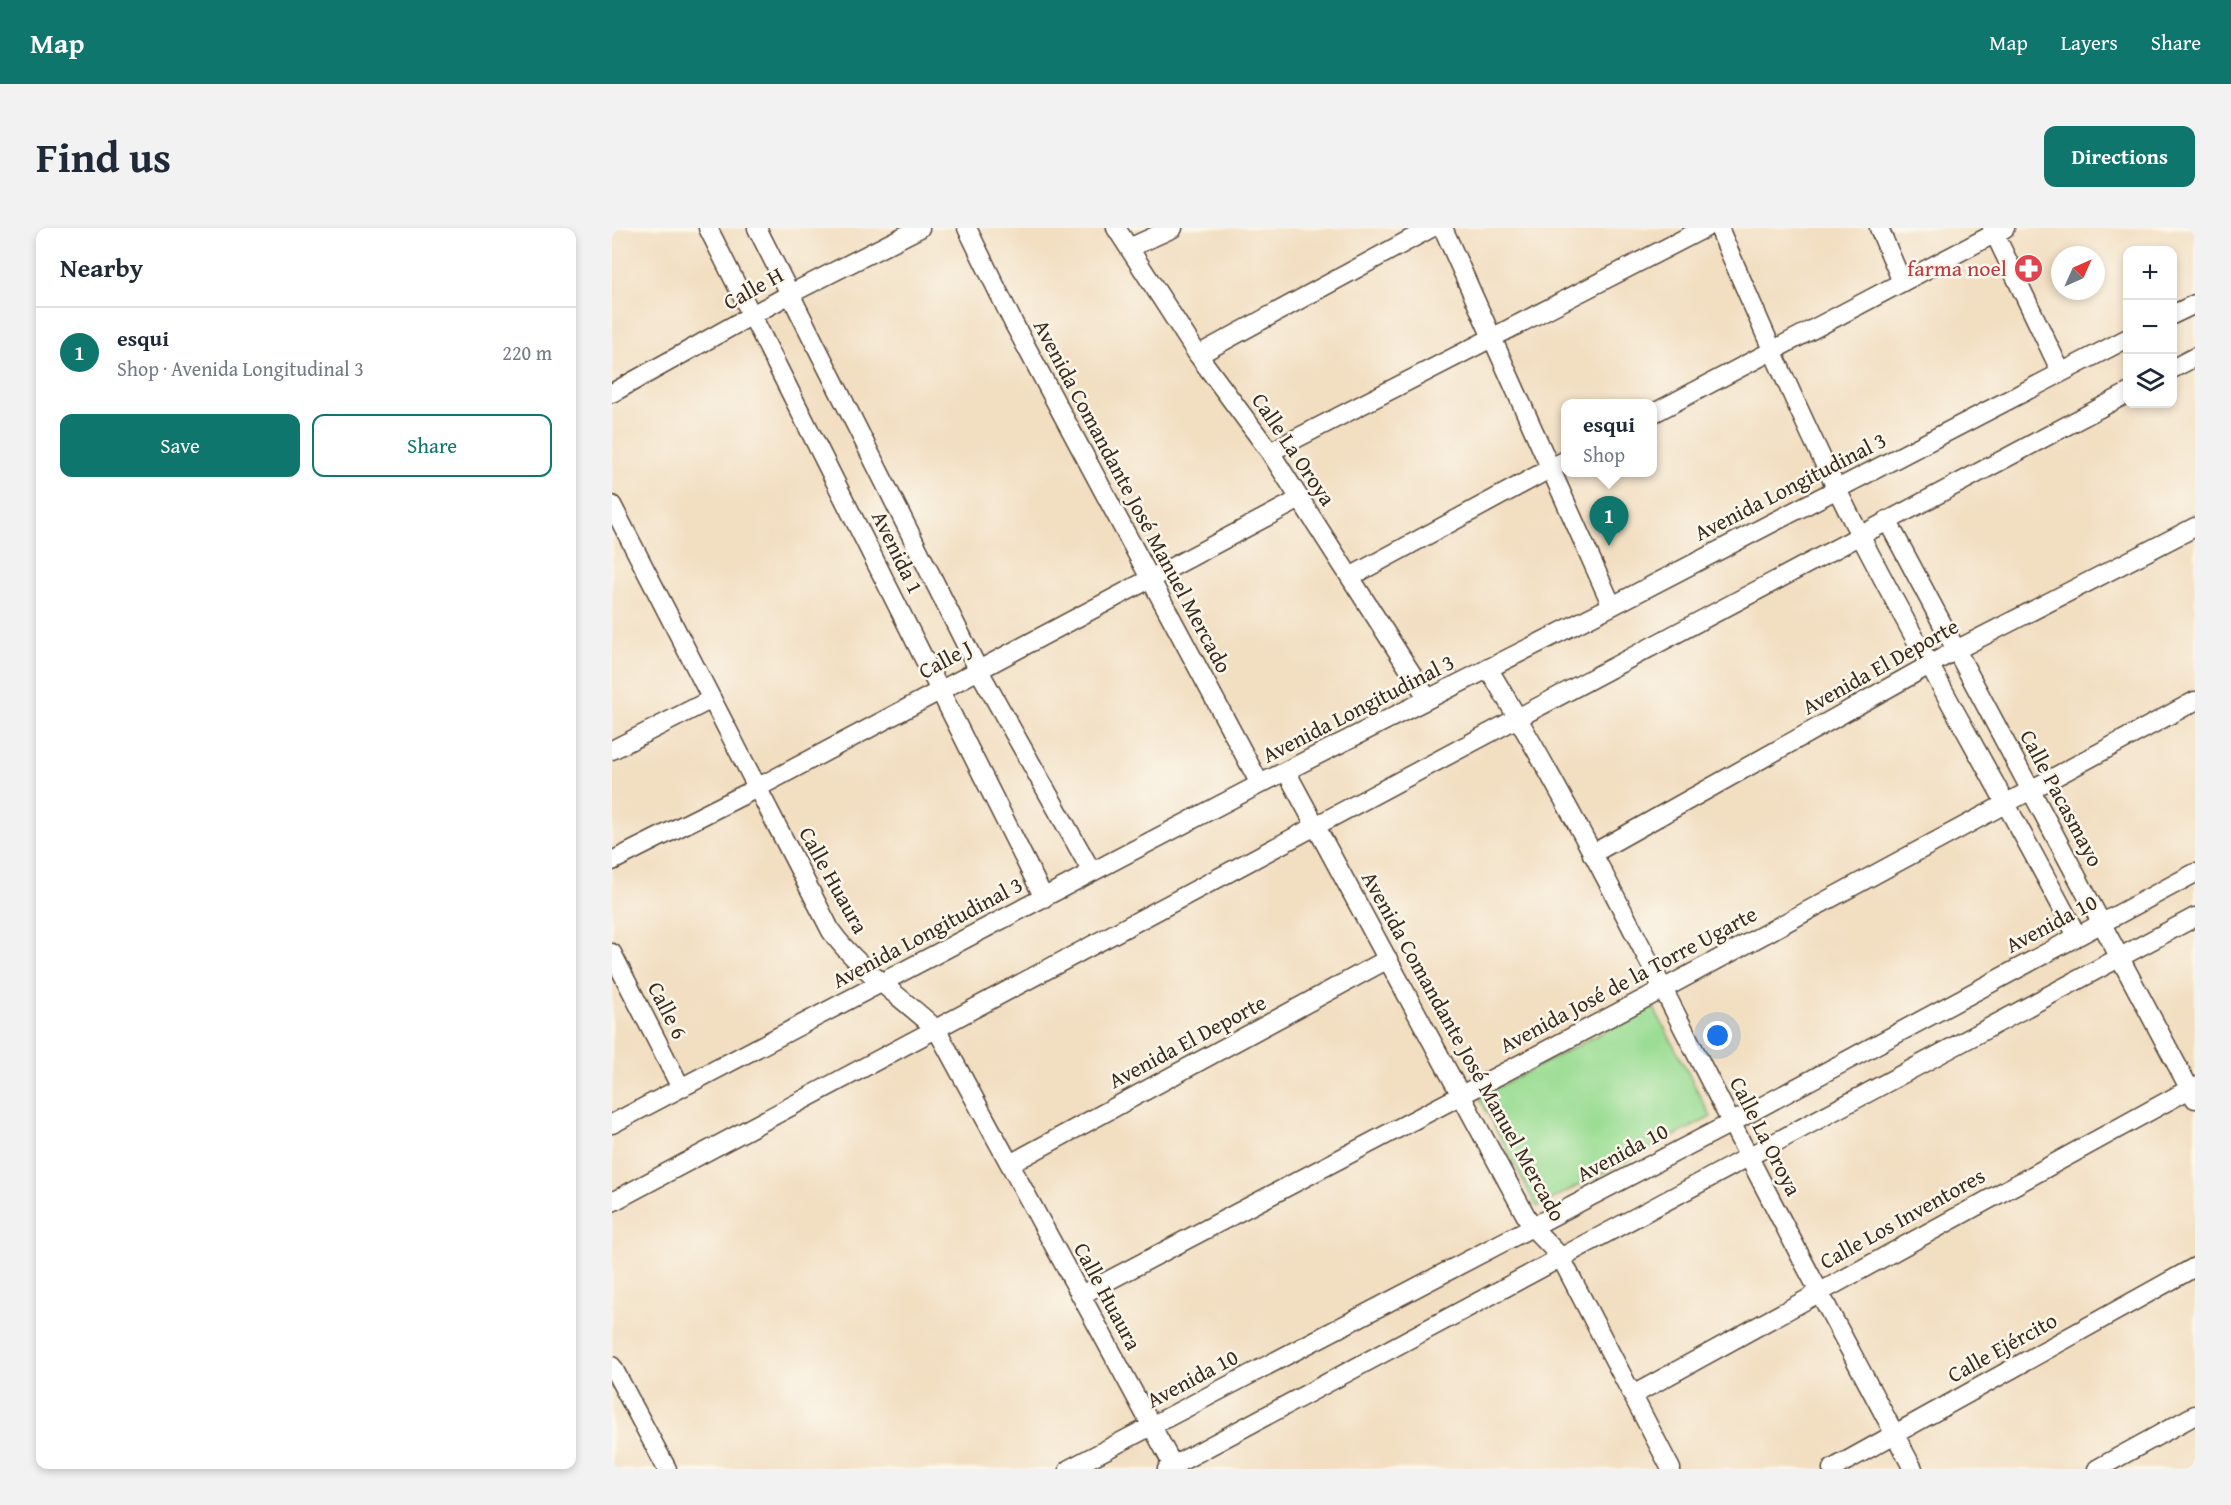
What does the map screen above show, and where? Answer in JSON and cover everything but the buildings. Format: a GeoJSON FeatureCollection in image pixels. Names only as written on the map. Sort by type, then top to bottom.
{"type":"FeatureCollection","features":[{"type":"Feature","properties":{"kind":"street","name":"Avenida 1"},"geometry":{"type":"LineString","coordinates":[[708,228],[1044,898]]}},
{"type":"Feature","properties":{"kind":"street","name":"Avenida 1"},"geometry":{"type":"LineString","coordinates":[[757,228],[978,669],[1092,872]]}},
{"type":"Feature","properties":{"kind":"street","name":"Calle H"},"geometry":{"type":"LineString","coordinates":[[612,393],[790,294],[920,228]]}},
{"type":"Feature","properties":{"kind":"street","name":"Avenida Comandante José Manuel Mercado"},"geometry":{"type":"LineString","coordinates":[[967,228],[1014,324],[1260,784]]}},
{"type":"Feature","properties":{"kind":"street","name":"Calle La Oroya"},"geometry":{"type":"LineString","coordinates":[[1116,228],[1198,355],[1270,452],[1428,699]]}},
{"type":"Feature","properties":{"kind":"street"},"geometry":{"type":"LineString","coordinates":[[1129,248],[1173,228]]}},
{"type":"Feature","properties":{"kind":"street"},"geometry":{"type":"LineString","coordinates":[[1198,355],[1431,228]]}},
{"type":"Feature","properties":{"kind":"street"},"geometry":{"type":"LineString","coordinates":[[1350,577],[1558,464],[1492,337],[1443,228]]}},
{"type":"Feature","properties":{"kind":"street"},"geometry":{"type":"LineString","coordinates":[[1270,452],[1705,228]]}},
{"type":"Feature","properties":{"kind":"street"},"geometry":{"type":"LineString","coordinates":[[1719,228],[1772,349],[1860,534],[1929,666],[2008,802],[2077,936]]}},
{"type":"Feature","properties":{"kind":"street"},"geometry":{"type":"LineString","coordinates":[[1879,228],[1902,282]]}},
{"type":"Feature","properties":{"kind":"street"},"geometry":{"type":"LineString","coordinates":[[1657,412],[1997,230],[2061,372]]}},
{"type":"Feature","properties":{"kind":"street"},"geometry":{"type":"LineString","coordinates":[[2177,313],[2195,304]]}},
{"type":"Feature","properties":{"kind":"street","name":"Avenida Longitudinal 3"},"geometry":{"type":"LineString","coordinates":[[612,1124],[1260,784],[1612,606],[2123,340]]}},
{"type":"Feature","properties":{"kind":"street"},"geometry":{"type":"LineString","coordinates":[[2177,366],[2195,357]]}},
{"type":"Feature","properties":{"kind":"street"},"geometry":{"type":"LineString","coordinates":[[612,1202],[937,1030],[1517,716],[2123,395]]}},
{"type":"Feature","properties":{"kind":"street"},"geometry":{"type":"LineString","coordinates":[[1563,477],[1612,606]]}},
{"type":"Feature","properties":{"kind":"street","name":"Calle J"},"geometry":{"type":"LineString","coordinates":[[612,861],[757,788],[1300,499]]}},
{"type":"Feature","properties":{"kind":"street","name":"Calle Huaura"},"geometry":{"type":"LineString","coordinates":[[612,505],[831,931],[858,963],[884,982],[937,1030],[1152,1425],[1172,1468]]}},
{"type":"Feature","properties":{"kind":"street","name":"Calle Pacasmayo"},"geometry":{"type":"LineString","coordinates":[[1887,520],[2193,1091]]}},
{"type":"Feature","properties":{"kind":"street","name":"Avenida El Deporte"},"geometry":{"type":"LineString","coordinates":[[1592,854],[1956,650],[2195,527]]}},
{"type":"Feature","properties":{"kind":"street","name":"Calle La Oroya"},"geometry":{"type":"LineString","coordinates":[[1488,668],[1517,716],[1665,988],[1731,1123],[1913,1469]]}},
{"type":"Feature","properties":{"kind":"street"},"geometry":{"type":"LineString","coordinates":[[615,743],[712,699]]}},
{"type":"Feature","properties":{"kind":"street","name":"Avenida José de la Torre Ugarte"},"geometry":{"type":"LineString","coordinates":[[1081,1295],[1665,988],[2195,701]]}},
{"type":"Feature","properties":{"kind":"street","name":"Avenida Comandante José Manuel Mercado"},"geometry":{"type":"LineString","coordinates":[[1286,771],[1532,1227],[1560,1256],[1633,1395],[1666,1467]]}},
{"type":"Feature","properties":{"kind":"street","name":"Avenida 10"},"geometry":{"type":"LineString","coordinates":[[1069,1469],[1731,1123],[2195,873]]}},
{"type":"Feature","properties":{"kind":"street"},"geometry":{"type":"LineString","coordinates":[[1172,1468],[1560,1256],[2195,917]]}},
{"type":"Feature","properties":{"kind":"street","name":"Avenida El Deporte"},"geometry":{"type":"LineString","coordinates":[[1010,1164],[1388,959]]}},
{"type":"Feature","properties":{"kind":"street","name":"Calle 6"},"geometry":{"type":"LineString","coordinates":[[615,964],[681,1088]]}},
{"type":"Feature","properties":{"kind":"street","name":"Calle Los Inventores"},"geometry":{"type":"LineString","coordinates":[[1633,1395],[1819,1291],[2193,1091]]}},
{"type":"Feature","properties":{"kind":"street","name":"Calle Ejército"},"geometry":{"type":"LineString","coordinates":[[1832,1469],[2195,1267]]}},
{"type":"Feature","properties":{"kind":"street"},"geometry":{"type":"LineString","coordinates":[[613,1369],[667,1469]]}},
{"type":"Feature","properties":{"kind":"street"},"geometry":{"type":"LineString","coordinates":[[2097,1469],[2195,1415]]}},
{"type":"Feature","properties":{"kind":"green space"},"geometry":{"type":"Polygon","coordinates":[[[1653,1006],[1711,1117],[1537,1207],[1479,1097],[1653,1006]]]}},
{"type":"Feature","properties":{"kind":"place","name":"farma noel"},"geometry":{"type":"Point","coordinates":[2028,268]}},
{"type":"Feature","properties":{"kind":"place","name":"esqui"},"geometry":{"type":"Point","coordinates":[1609,546]}}]}
